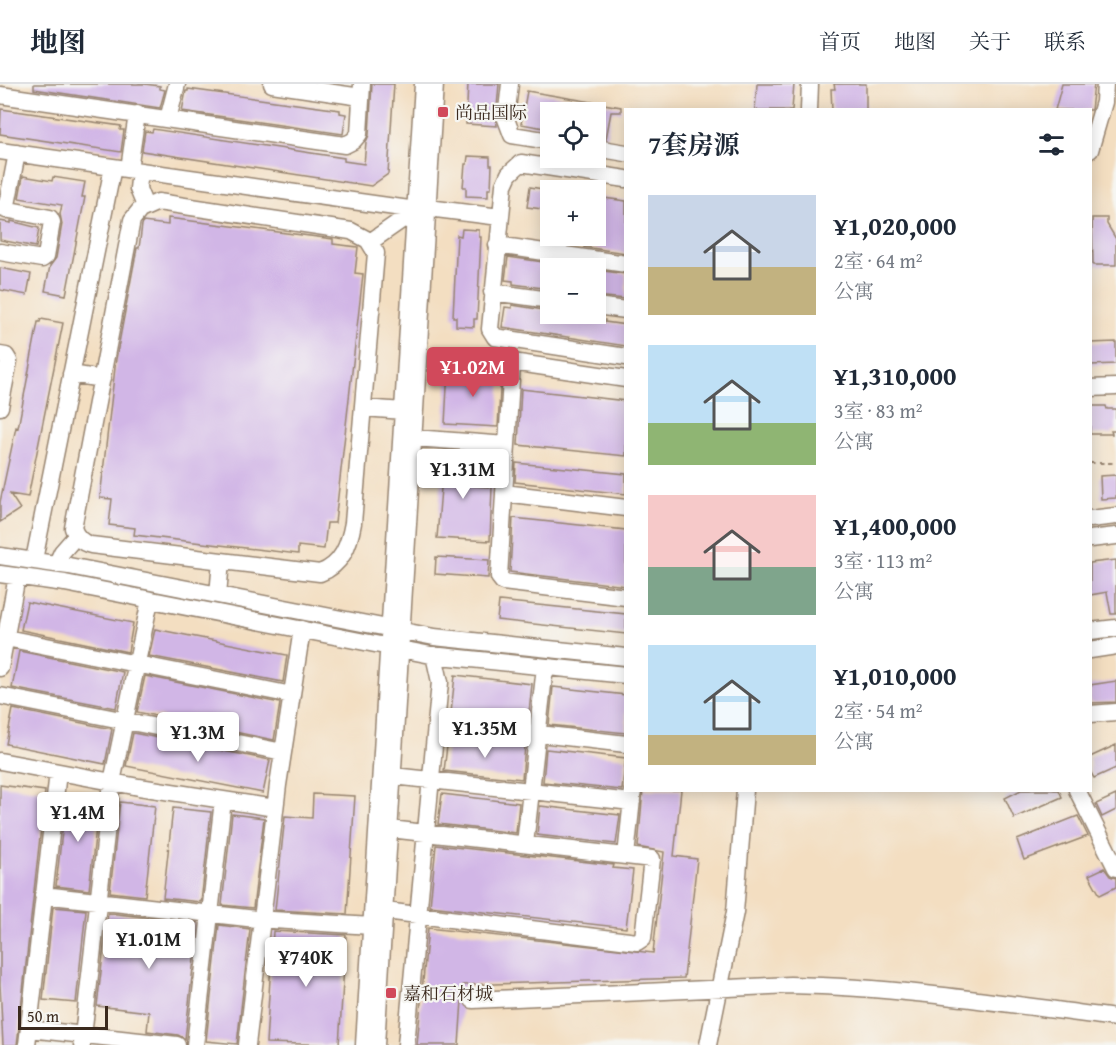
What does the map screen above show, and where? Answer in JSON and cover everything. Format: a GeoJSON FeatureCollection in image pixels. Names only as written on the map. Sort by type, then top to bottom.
{"type":"FeatureCollection","features":[{"type":"Feature","properties":{"kind":"street"},"geometry":{"type":"LineString","coordinates":[[168,119],[177,84]]}},
{"type":"Feature","properties":{"kind":"street"},"geometry":{"type":"LineString","coordinates":[[0,95],[345,145],[353,141],[358,134],[362,91],[272,84]]}},
{"type":"Feature","properties":{"kind":"street"},"geometry":{"type":"LineString","coordinates":[[396,629],[414,438],[422,209],[423,84]]}},
{"type":"Feature","properties":{"kind":"street"},"geometry":{"type":"LineString","coordinates":[[364,1045],[395,648],[404,411],[435,84]]}},
{"type":"Feature","properties":{"kind":"street"},"geometry":{"type":"LineString","coordinates":[[510,84],[506,119],[512,135],[540,139]]}},
{"type":"Feature","properties":{"kind":"street"},"geometry":{"type":"LineString","coordinates":[[809,108],[810,84]]}},
{"type":"Feature","properties":{"kind":"street"},"geometry":{"type":"LineString","coordinates":[[1092,143],[1104,102],[1106,84]]}},
{"type":"Feature","properties":{"kind":"street"},"geometry":{"type":"LineString","coordinates":[[34,560],[71,374],[127,169],[137,114]]}},
{"type":"Feature","properties":{"kind":"street"},"geometry":{"type":"LineString","coordinates":[[606,150],[624,153]]}},
{"type":"Feature","properties":{"kind":"street"},"geometry":{"type":"LineString","coordinates":[[0,151],[260,188],[500,217]]}},
{"type":"Feature","properties":{"kind":"street"},"geometry":{"type":"LineString","coordinates":[[0,252],[42,259],[46,256],[52,222],[50,218],[3,209],[17,153]]}},
{"type":"Feature","properties":{"kind":"street"},"geometry":{"type":"LineString","coordinates":[[624,179],[521,163],[513,169],[506,179],[500,217],[490,329],[495,337],[624,357]]}},
{"type":"Feature","properties":{"kind":"street"},"geometry":{"type":"LineString","coordinates":[[127,169],[146,206]]}},
{"type":"Feature","properties":{"kind":"street"},"geometry":{"type":"LineString","coordinates":[[256,217],[260,188]]}},
{"type":"Feature","properties":{"kind":"street"},"geometry":{"type":"LineString","coordinates":[[158,202],[256,217],[351,231],[370,242],[376,253],[353,523],[350,538],[338,562],[320,573],[91,545],[83,542],[76,536],[74,528],[132,220],[146,206],[158,202]]}},
{"type":"Feature","properties":{"kind":"street"},"geometry":{"type":"LineString","coordinates":[[370,242],[422,209]]}},
{"type":"Feature","properties":{"kind":"street"},"geometry":{"type":"LineString","coordinates":[[497,245],[624,264]]}},
{"type":"Feature","properties":{"kind":"street"},"geometry":{"type":"LineString","coordinates":[[492,292],[540,299]]}},
{"type":"Feature","properties":{"kind":"street"},"geometry":{"type":"LineString","coordinates":[[606,307],[624,310]]}},
{"type":"Feature","properties":{"kind":"street"},"geometry":{"type":"LineString","coordinates":[[0,355],[6,356],[9,362],[0,407]]}},
{"type":"Feature","properties":{"kind":"street"},"geometry":{"type":"LineString","coordinates":[[624,379],[512,362],[499,577],[503,582],[624,597]]}},
{"type":"Feature","properties":{"kind":"street"},"geometry":{"type":"LineString","coordinates":[[71,374],[102,380]]}},
{"type":"Feature","properties":{"kind":"street"},"geometry":{"type":"LineString","coordinates":[[1092,388],[1116,387]]}},
{"type":"Feature","properties":{"kind":"street"},"geometry":{"type":"LineString","coordinates":[[363,408],[404,411]]}},
{"type":"Feature","properties":{"kind":"street"},"geometry":{"type":"LineString","coordinates":[[414,438],[507,445]]}},
{"type":"Feature","properties":{"kind":"street"},"geometry":{"type":"LineString","coordinates":[[504,493],[624,508]]}},
{"type":"Feature","properties":{"kind":"street"},"geometry":{"type":"LineString","coordinates":[[1092,519],[1116,516]]}},
{"type":"Feature","properties":{"kind":"street"},"geometry":{"type":"LineString","coordinates":[[57,563],[62,552],[76,536]]}},
{"type":"Feature","properties":{"kind":"street"},"geometry":{"type":"LineString","coordinates":[[1092,539],[1116,536]]}},
{"type":"Feature","properties":{"kind":"street"},"geometry":{"type":"LineString","coordinates":[[0,556],[57,563],[434,637],[624,657]]}},
{"type":"Feature","properties":{"kind":"street"},"geometry":{"type":"LineString","coordinates":[[218,595],[221,561]]}},
{"type":"Feature","properties":{"kind":"street"},"geometry":{"type":"LineString","coordinates":[[0,574],[150,600],[434,655],[624,675]]}},
{"type":"Feature","properties":{"kind":"street"},"geometry":{"type":"LineString","coordinates":[[0,664],[6,638],[6,600],[17,576]]}},
{"type":"Feature","properties":{"kind":"street"},"geometry":{"type":"LineString","coordinates":[[82,1040],[112,782],[150,600]]}},
{"type":"Feature","properties":{"kind":"street"},"geometry":{"type":"LineString","coordinates":[[1092,631],[1116,628]]}},
{"type":"Feature","properties":{"kind":"street"},"geometry":{"type":"LineString","coordinates":[[247,1045],[275,808],[302,629]]}},
{"type":"Feature","properties":{"kind":"street"},"geometry":{"type":"LineString","coordinates":[[6,638],[292,694]]}},
{"type":"Feature","properties":{"kind":"street"},"geometry":{"type":"LineString","coordinates":[[1092,650],[1116,646]]}},
{"type":"Feature","properties":{"kind":"street"},"geometry":{"type":"LineString","coordinates":[[376,1045],[393,776],[395,648]]}},
{"type":"Feature","properties":{"kind":"street"},"geometry":{"type":"LineString","coordinates":[[406,1045],[440,682],[434,655]]}},
{"type":"Feature","properties":{"kind":"street"},"geometry":{"type":"LineString","coordinates":[[525,844],[545,667]]}},
{"type":"Feature","properties":{"kind":"street"},"geometry":{"type":"LineString","coordinates":[[0,696],[283,752]]}},
{"type":"Feature","properties":{"kind":"street"},"geometry":{"type":"LineString","coordinates":[[1092,714],[1116,712]]}},
{"type":"Feature","properties":{"kind":"street"},"geometry":{"type":"LineString","coordinates":[[436,723],[624,744]]}},
{"type":"Feature","properties":{"kind":"street"},"geometry":{"type":"LineString","coordinates":[[0,761],[112,782],[275,808]]}},
{"type":"Feature","properties":{"kind":"street"},"geometry":{"type":"LineString","coordinates":[[58,772],[28,1037],[177,1045]]}},
{"type":"Feature","properties":{"kind":"street"},"geometry":{"type":"LineString","coordinates":[[393,776],[531,791],[633,796],[626,856]]}},
{"type":"Feature","properties":{"kind":"street"},"geometry":{"type":"LineString","coordinates":[[708,1045],[735,912],[745,792]]}},
{"type":"Feature","properties":{"kind":"street"},"geometry":{"type":"LineString","coordinates":[[1078,792],[1116,868]]}},
{"type":"Feature","properties":{"kind":"street"},"geometry":{"type":"LineString","coordinates":[[195,1045],[223,800]]}},
{"type":"Feature","properties":{"kind":"street"},"geometry":{"type":"LineString","coordinates":[[384,911],[637,942],[643,938],[652,858],[390,829]]}},
{"type":"Feature","properties":{"kind":"street"},"geometry":{"type":"LineString","coordinates":[[43,895],[262,919],[372,926]]}},
{"type":"Feature","properties":{"kind":"street"},"geometry":{"type":"LineString","coordinates":[[473,1000],[790,985],[843,987],[1116,1018]]}},
{"type":"Feature","properties":{"kind":"path"},"geometry":{"type":"LineString","coordinates":[[1092,464],[1116,463]]}},
{"type":"Feature","properties":{"kind":"building"},"geometry":{"type":"Polygon","coordinates":[[[34,84],[144,84],[160,86],[160,89],[165,90],[160,108],[34,89],[34,84]]]}},
{"type":"Feature","properties":{"kind":"building"},"geometry":{"type":"Polygon","coordinates":[[[372,84],[394,84],[388,174],[371,186],[142,151],[145,131],[152,132],[153,129],[344,158],[344,161],[364,164],[369,135],[372,84]]]}},
{"type":"Feature","properties":{"kind":"building"},"geometry":{"type":"Polygon","coordinates":[[[468,84],[499,84],[497,126],[466,124],[468,84]]]}},
{"type":"Feature","properties":{"kind":"building"},"geometry":{"type":"Polygon","coordinates":[[[757,84],[794,84],[792,108],[755,108],[757,84]]]}},
{"type":"Feature","properties":{"kind":"building"},"geometry":{"type":"Polygon","coordinates":[[[834,84],[866,84],[866,108],[832,108],[831,89],[835,89],[834,84]]]}},
{"type":"Feature","properties":{"kind":"building"},"geometry":{"type":"Polygon","coordinates":[[[1062,84],[1094,84],[1091,108],[1056,108],[1062,84]]]}},
{"type":"Feature","properties":{"kind":"building"},"geometry":{"type":"Polygon","coordinates":[[[188,89],[340,110],[340,113],[346,114],[343,134],[182,111],[188,89]]]}},
{"type":"Feature","properties":{"kind":"building"},"geometry":{"type":"Polygon","coordinates":[[[527,91],[592,102],[540,102],[540,127],[521,124],[527,91]]]}},
{"type":"Feature","properties":{"kind":"building"},"geometry":{"type":"Polygon","coordinates":[[[606,104],[621,107],[621,112],[611,112],[606,139],[606,104]]]}},
{"type":"Feature","properties":{"kind":"building"},"geometry":{"type":"Polygon","coordinates":[[[1,109],[121,126],[120,130],[124,130],[121,152],[0,134],[1,109]]]}},
{"type":"Feature","properties":{"kind":"building"},"geometry":{"type":"Polygon","coordinates":[[[468,156],[490,157],[491,189],[488,189],[488,197],[466,196],[466,187],[463,187],[468,156]]]}},
{"type":"Feature","properties":{"kind":"building"},"geometry":{"type":"Polygon","coordinates":[[[23,176],[52,181],[53,177],[85,182],[82,197],[85,197],[66,295],[45,291],[50,266],[56,258],[62,224],[60,214],[62,205],[19,198],[23,176]]]}},
{"type":"Feature","properties":{"kind":"building"},"geometry":{"type":"Polygon","coordinates":[[[530,187],[540,188],[540,209],[527,207],[530,187]]]}},
{"type":"Feature","properties":{"kind":"building"},"geometry":{"type":"Polygon","coordinates":[[[606,198],[624,201],[624,253],[584,247],[606,246],[606,198]]]}},
{"type":"Feature","properties":{"kind":"building"},"geometry":{"type":"Polygon","coordinates":[[[168,218],[333,239],[333,244],[358,247],[355,273],[363,274],[335,523],[327,523],[324,549],[298,546],[298,554],[134,535],[135,528],[109,525],[112,499],[100,498],[116,359],[137,248],[139,248],[143,222],[168,225],[168,218]]]}},
{"type":"Feature","properties":{"kind":"building"},"geometry":{"type":"Polygon","coordinates":[[[1092,218],[1107,218],[1107,224],[1116,239],[1116,265],[1093,265],[1092,218]]]}},
{"type":"Feature","properties":{"kind":"building"},"geometry":{"type":"Polygon","coordinates":[[[0,221],[11,223],[11,221],[39,228],[36,247],[0,240],[0,221]]]}},
{"type":"Feature","properties":{"kind":"building"},"geometry":{"type":"Polygon","coordinates":[[[462,229],[479,230],[479,237],[481,237],[477,319],[474,319],[474,327],[456,326],[456,317],[453,317],[457,235],[461,236],[462,229]]]}},
{"type":"Feature","properties":{"kind":"building"},"geometry":{"type":"Polygon","coordinates":[[[508,257],[540,262],[540,288],[513,284],[513,281],[505,280],[508,257]]]}},
{"type":"Feature","properties":{"kind":"building"},"geometry":{"type":"Polygon","coordinates":[[[0,268],[31,274],[27,295],[0,290],[0,268]]]}},
{"type":"Feature","properties":{"kind":"building"},"geometry":{"type":"Polygon","coordinates":[[[606,271],[624,274],[624,299],[606,297],[606,271]]]}},
{"type":"Feature","properties":{"kind":"building"},"geometry":{"type":"Polygon","coordinates":[[[512,305],[540,309],[540,324],[606,324],[606,322],[624,325],[624,346],[502,327],[505,307],[512,308],[512,305]]]}},
{"type":"Feature","properties":{"kind":"building"},"geometry":{"type":"Polygon","coordinates":[[[41,319],[63,323],[28,497],[10,494],[20,509],[0,522],[0,502],[16,427],[18,428],[38,322],[41,319]]]}},
{"type":"Feature","properties":{"kind":"building"},"geometry":{"type":"Polygon","coordinates":[[[1116,342],[1116,364],[1092,365],[1092,343],[1116,342]]]}},
{"type":"Feature","properties":{"kind":"building"},"geometry":{"type":"Polygon","coordinates":[[[448,369],[501,372],[498,427],[445,424],[448,369]]]}},
{"type":"Feature","properties":{"kind":"building"},"geometry":{"type":"Polygon","coordinates":[[[521,389],[624,401],[624,456],[518,445],[521,389]]]}},
{"type":"Feature","properties":{"kind":"building"},"geometry":{"type":"Polygon","coordinates":[[[1092,406],[1116,409],[1116,431],[1111,431],[1112,434],[1092,434],[1092,406]]]}},
{"type":"Feature","properties":{"kind":"building"},"geometry":{"type":"Polygon","coordinates":[[[444,451],[477,453],[474,486],[492,487],[490,541],[437,538],[444,451]]]}},
{"type":"Feature","properties":{"kind":"building"},"geometry":{"type":"Polygon","coordinates":[[[516,463],[624,474],[624,494],[515,482],[516,463]]]}},
{"type":"Feature","properties":{"kind":"building"},"geometry":{"type":"Polygon","coordinates":[[[1116,475],[1116,498],[1101,499],[1100,476],[1116,475]]]}},
{"type":"Feature","properties":{"kind":"building"},"geometry":{"type":"Polygon","coordinates":[[[513,518],[624,530],[624,586],[510,572],[513,518]]]}},
{"type":"Feature","properties":{"kind":"building"},"geometry":{"type":"Polygon","coordinates":[[[436,557],[489,560],[488,578],[435,574],[436,557]]]}},
{"type":"Feature","properties":{"kind":"building"},"geometry":{"type":"Polygon","coordinates":[[[1116,560],[1116,614],[1111,614],[1107,592],[1092,595],[1092,563],[1116,560]]]}},
{"type":"Feature","properties":{"kind":"building"},"geometry":{"type":"Polygon","coordinates":[[[499,601],[624,614],[624,634],[497,620],[499,601]]]}},
{"type":"Feature","properties":{"kind":"building"},"geometry":{"type":"Polygon","coordinates":[[[27,602],[133,623],[128,652],[21,630],[27,602]]]}},
{"type":"Feature","properties":{"kind":"building"},"geometry":{"type":"Polygon","coordinates":[[[155,629],[287,655],[283,682],[149,656],[155,629]]]}},
{"type":"Feature","properties":{"kind":"building"},"geometry":{"type":"Polygon","coordinates":[[[19,651],[123,672],[116,708],[12,688],[19,651]]]}},
{"type":"Feature","properties":{"kind":"building"},"geometry":{"type":"Polygon","coordinates":[[[455,675],[532,684],[528,722],[451,713],[455,675]]]}},
{"type":"Feature","properties":{"kind":"building"},"geometry":{"type":"Polygon","coordinates":[[[145,676],[280,703],[274,740],[137,712],[145,676]]]}},
{"type":"Feature","properties":{"kind":"building"},"geometry":{"type":"Polygon","coordinates":[[[1116,681],[1116,702],[1092,703],[1092,685],[1116,681]]]}},
{"type":"Feature","properties":{"kind":"building"},"geometry":{"type":"Polygon","coordinates":[[[553,687],[624,695],[624,733],[549,725],[553,687]]]}},
{"type":"Feature","properties":{"kind":"building"},"geometry":{"type":"Polygon","coordinates":[[[13,709],[112,729],[105,764],[6,744],[13,709]]]}},
{"type":"Feature","properties":{"kind":"building"},"geometry":{"type":"Polygon","coordinates":[[[133,733],[270,760],[263,793],[126,766],[133,733]]]}},
{"type":"Feature","properties":{"kind":"building"},"geometry":{"type":"Polygon","coordinates":[[[448,738],[525,746],[522,779],[444,771],[448,738]]]}},
{"type":"Feature","properties":{"kind":"building"},"geometry":{"type":"Polygon","coordinates":[[[1116,745],[1116,768],[1094,778],[1092,756],[1116,745]]]}},
{"type":"Feature","properties":{"kind":"building"},"geometry":{"type":"Polygon","coordinates":[[[546,749],[624,758],[622,790],[543,782],[546,749]]]}},
{"type":"Feature","properties":{"kind":"building"},"geometry":{"type":"Polygon","coordinates":[[[0,785],[45,791],[17,1045],[3,1045],[0,984],[0,785]]]}},
{"type":"Feature","properties":{"kind":"building"},"geometry":{"type":"Polygon","coordinates":[[[643,792],[681,792],[674,856],[697,859],[684,978],[463,985],[459,1045],[417,1045],[428,928],[653,953],[664,852],[638,847],[643,792]]]}},
{"type":"Feature","properties":{"kind":"building"},"geometry":{"type":"Polygon","coordinates":[[[1017,792],[1060,792],[1062,797],[1014,818],[1005,798],[1017,792]]]}},
{"type":"Feature","properties":{"kind":"building"},"geometry":{"type":"Polygon","coordinates":[[[313,794],[355,796],[347,914],[275,910],[285,816],[312,818],[313,794]]]}},
{"type":"Feature","properties":{"kind":"building"},"geometry":{"type":"Polygon","coordinates":[[[442,794],[519,803],[516,833],[438,824],[442,794]]]}},
{"type":"Feature","properties":{"kind":"building"},"geometry":{"type":"Polygon","coordinates":[[[1116,795],[1116,810],[1102,817],[1096,804],[1116,795]]]}},
{"type":"Feature","properties":{"kind":"building"},"geometry":{"type":"Polygon","coordinates":[[[66,796],[99,800],[89,890],[56,886],[66,796]]]}},
{"type":"Feature","properties":{"kind":"building"},"geometry":{"type":"Polygon","coordinates":[[[120,802],[155,806],[145,896],[110,892],[120,802]]]}},
{"type":"Feature","properties":{"kind":"building"},"geometry":{"type":"Polygon","coordinates":[[[540,806],[620,815],[616,844],[537,835],[540,806]]]}},
{"type":"Feature","properties":{"kind":"building"},"geometry":{"type":"Polygon","coordinates":[[[173,808],[211,812],[201,902],[163,898],[173,808]]]}},
{"type":"Feature","properties":{"kind":"building"},"geometry":{"type":"Polygon","coordinates":[[[232,814],[264,818],[253,908],[222,905],[232,814]]]}},
{"type":"Feature","properties":{"kind":"building"},"geometry":{"type":"Polygon","coordinates":[[[1078,816],[1088,836],[1024,860],[1017,840],[1078,816]]]}},
{"type":"Feature","properties":{"kind":"building"},"geometry":{"type":"Polygon","coordinates":[[[436,845],[614,865],[613,868],[633,870],[626,928],[430,906],[436,845]]]}},
{"type":"Feature","properties":{"kind":"building"},"geometry":{"type":"Polygon","coordinates":[[[1104,868],[1110,876],[1116,878],[1116,887],[1100,895],[1089,875],[1104,868]]]}},
{"type":"Feature","properties":{"kind":"building"},"geometry":{"type":"Polygon","coordinates":[[[53,907],[86,910],[76,1003],[43,1000],[53,907]]]}},
{"type":"Feature","properties":{"kind":"building"},"geometry":{"type":"Polygon","coordinates":[[[108,913],[198,923],[185,1039],[178,1035],[147,1031],[149,1012],[97,1006],[108,913]]]}},
{"type":"Feature","properties":{"kind":"building"},"geometry":{"type":"Polygon","coordinates":[[[219,925],[250,929],[237,1044],[206,1041],[219,925]]]}},
{"type":"Feature","properties":{"kind":"building"},"geometry":{"type":"Polygon","coordinates":[[[273,931],[346,935],[339,1045],[266,1043],[273,931]]]}},
{"type":"Feature","properties":{"kind":"place","name":"尚品国际"},"geometry":{"type":"Point","coordinates":[443,112]}},
{"type":"Feature","properties":{"kind":"place","name":"嘉和石材城"},"geometry":{"type":"Point","coordinates":[391,993]}}]}
